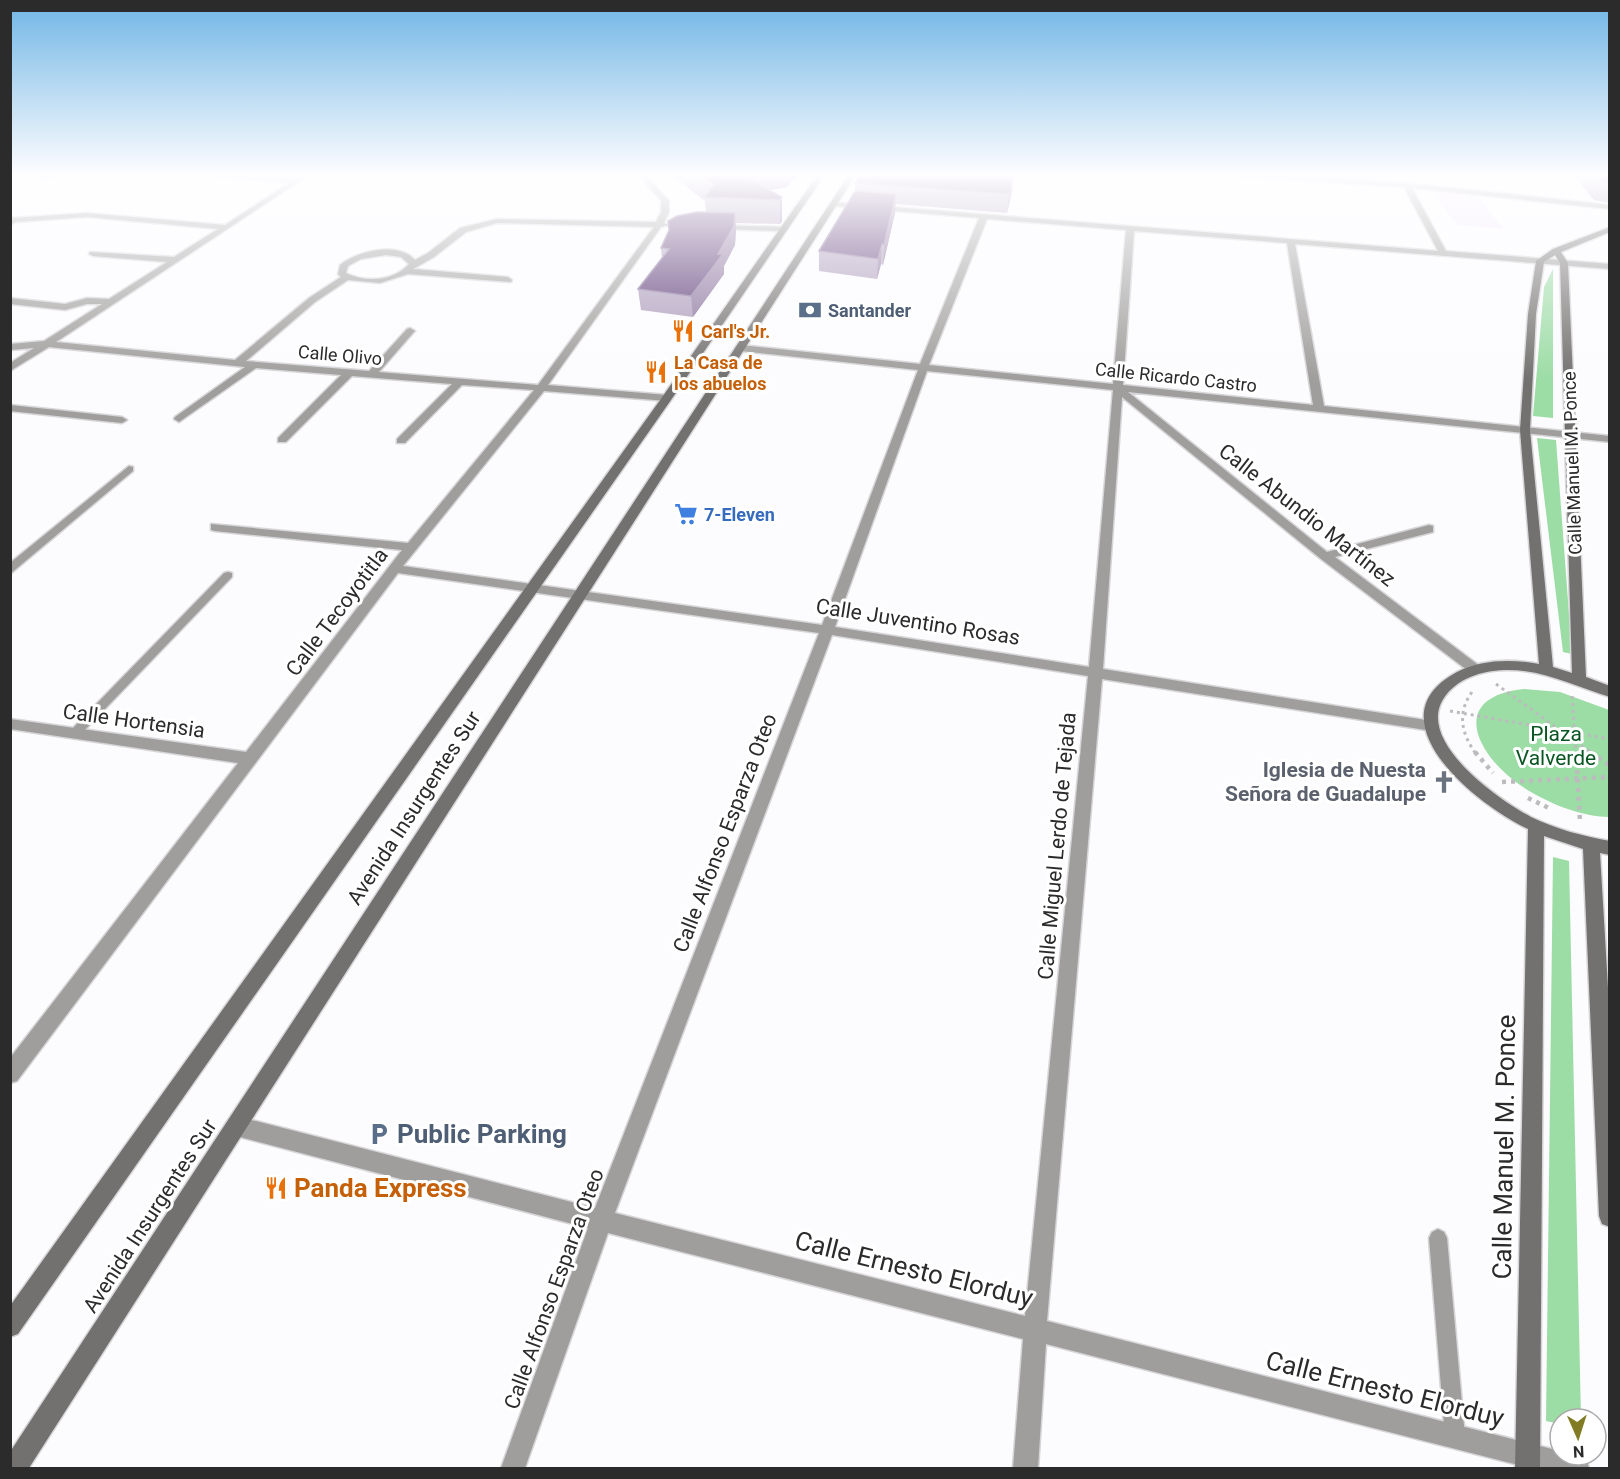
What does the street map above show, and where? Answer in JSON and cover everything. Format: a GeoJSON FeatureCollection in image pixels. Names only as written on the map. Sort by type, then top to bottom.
{"type":"FeatureCollection","features":[{"type":"Feature","properties":{"kind":"main road","name":"Avenida Insurgentes Sur"},"geometry":{"type":"LineString","coordinates":[[10,1326],[775,242]]}},
{"type":"Feature","properties":{"kind":"main road","name":"Avenida Insurgentes Sur"},"geometry":{"type":"LineString","coordinates":[[15,1468],[809,242]]}},
{"type":"Feature","properties":{"kind":"main road"},"geometry":{"type":"LineString","coordinates":[[1540,261],[1556,251],[1578,242]]}},
{"type":"Feature","properties":{"kind":"main road"},"geometry":{"type":"LineString","coordinates":[[1556,251],[1564,263]]}},
{"type":"Feature","properties":{"kind":"main road","name":"Calle Manuel M. Ponce"},"geometry":{"type":"LineString","coordinates":[[1540,261],[1532,314],[1525,430],[1546,670]]}},
{"type":"Feature","properties":{"kind":"main road","name":"Calle Manuel M. Ponce"},"geometry":{"type":"LineString","coordinates":[[1564,263],[1572,434],[1579,679]]}},
{"type":"Feature","properties":{"kind":"main road"},"geometry":{"type":"LineString","coordinates":[[1610,692],[1579,679],[1546,670],[1497,666],[1461,675],[1442,688],[1432,708],[1432,726],[1444,755],[1471,785],[1500,807],[1536,826],[1600,847],[1610,1216]]}},
{"type":"Feature","properties":{"kind":"main road","name":"Calle Manuel M. Ponce"},"geometry":{"type":"LineString","coordinates":[[1527,1462],[1536,826]]}},
{"type":"Feature","properties":{"kind":"street"},"geometry":{"type":"LineString","coordinates":[[10,368],[202,242]]}},
{"type":"Feature","properties":{"kind":"street"},"geometry":{"type":"LineString","coordinates":[[406,272],[413,264],[431,255],[448,242]]}},
{"type":"Feature","properties":{"kind":"street","name":"Calle Tecoyotitla"},"geometry":{"type":"LineString","coordinates":[[10,1074],[252,759],[411,547],[541,388],[652,242]]}},
{"type":"Feature","properties":{"kind":"street","name":"Calle Alfonso Esparza Oteo"},"geometry":{"type":"LineString","coordinates":[[513,1468],[600,1222],[827,630],[947,303],[973,242]]}},
{"type":"Feature","properties":{"kind":"street","name":"Calle Miguel Lerdo de Tejada"},"geometry":{"type":"LineString","coordinates":[[1025,1468],[1035,1328],[1096,671],[1129,242]]}},
{"type":"Feature","properties":{"kind":"street"},"geometry":{"type":"LineString","coordinates":[[1291,242],[1319,408]]}},
{"type":"Feature","properties":{"kind":"street"},"geometry":{"type":"LineString","coordinates":[[1304,242],[1610,267]]}},
{"type":"Feature","properties":{"kind":"street"},"geometry":{"type":"LineString","coordinates":[[1437,242],[1443,253]]}},
{"type":"Feature","properties":{"kind":"street"},"geometry":{"type":"LineString","coordinates":[[413,264],[409,257],[402,254],[370,255],[344,265],[342,274],[347,278],[371,281],[391,278],[406,272],[508,280]]}},
{"type":"Feature","properties":{"kind":"street"},"geometry":{"type":"LineString","coordinates":[[93,255],[175,260]]}},
{"type":"Feature","properties":{"kind":"street"},"geometry":{"type":"LineString","coordinates":[[238,363],[312,300],[347,278]]}},
{"type":"Feature","properties":{"kind":"street"},"geometry":{"type":"LineString","coordinates":[[10,301],[65,307],[87,301],[111,302]]}},
{"type":"Feature","properties":{"kind":"street"},"geometry":{"type":"LineString","coordinates":[[371,375],[410,331]]}},
{"type":"Feature","properties":{"kind":"street","name":"Calle Olivo"},"geometry":{"type":"LineString","coordinates":[[10,347],[47,344],[371,375],[667,398]]}},
{"type":"Feature","properties":{"kind":"street","name":"Calle Ricardo Castro"},"geometry":{"type":"LineString","coordinates":[[740,348],[1610,439]]}},
{"type":"Feature","properties":{"kind":"street"},"geometry":{"type":"LineString","coordinates":[[179,419],[254,364]]}},
{"type":"Feature","properties":{"kind":"street"},"geometry":{"type":"LineString","coordinates":[[282,440],[349,373]]}},
{"type":"Feature","properties":{"kind":"street"},"geometry":{"type":"LineString","coordinates":[[401,441],[459,382]]}},
{"type":"Feature","properties":{"kind":"street","name":"Calle Abundio Martínez"},"geometry":{"type":"LineString","coordinates":[[1116,387],[1325,556],[1476,670]]}},
{"type":"Feature","properties":{"kind":"street"},"geometry":{"type":"LineString","coordinates":[[10,408],[122,420]]}},
{"type":"Feature","properties":{"kind":"street"},"geometry":{"type":"LineString","coordinates":[[10,570],[129,469]]}},
{"type":"Feature","properties":{"kind":"street"},"geometry":{"type":"LineString","coordinates":[[215,527],[411,547]]}},
{"type":"Feature","properties":{"kind":"street"},"geometry":{"type":"LineString","coordinates":[[1325,556],[1429,529]]}},
{"type":"Feature","properties":{"kind":"street","name":"Calle Juventino Rosas"},"geometry":{"type":"LineString","coordinates":[[396,569],[827,630],[1432,726]]}},
{"type":"Feature","properties":{"kind":"street","name":"Calle Hortensia"},"geometry":{"type":"LineString","coordinates":[[10,724],[252,759]]}},
{"type":"Feature","properties":{"kind":"street","name":"Calle Ernesto Elorduy"},"geometry":{"type":"LineString","coordinates":[[236,1126],[600,1222],[1035,1328],[1455,1437],[1527,1462],[1577,1468]]}},
{"type":"Feature","properties":{"kind":"lane"},"geometry":{"type":"LineString","coordinates":[[75,733],[228,575]]}},
{"type":"Feature","properties":{"kind":"lane"},"geometry":{"type":"LineString","coordinates":[[1438,1238],[1455,1437]]}},
{"type":"Feature","properties":{"kind":"path"},"geometry":{"type":"LineString","coordinates":[[1476,670],[1610,766]]}},
{"type":"Feature","properties":{"kind":"path"},"geometry":{"type":"LineString","coordinates":[[1499,679],[1476,688],[1465,699],[1461,712],[1464,734],[1470,746],[1490,770],[1512,787]]}},
{"type":"Feature","properties":{"kind":"path"},"geometry":{"type":"LineString","coordinates":[[1579,679],[1571,683],[1580,819],[1600,847]]}},
{"type":"Feature","properties":{"kind":"path"},"geometry":{"type":"LineString","coordinates":[[1432,708],[1610,739]]}},
{"type":"Feature","properties":{"kind":"path"},"geometry":{"type":"LineString","coordinates":[[1471,785],[1610,777]]}},
{"type":"Feature","properties":{"kind":"path"},"geometry":{"type":"LineString","coordinates":[[1519,792],[1561,813]]}},
{"type":"Feature","properties":{"kind":"path"},"geometry":{"type":"LineString","coordinates":[[1570,816],[1589,821]]}},
{"type":"Feature","properties":{"kind":"green space"},"geometry":{"type":"Polygon","coordinates":[[[1553,269],[1553,418],[1533,416],[1544,287],[1553,269]]]}},
{"type":"Feature","properties":{"kind":"green space"},"geometry":{"type":"Polygon","coordinates":[[[1537,438],[1556,440],[1572,654],[1563,652],[1537,438]]]}},
{"type":"Feature","properties":{"kind":"green space","name":"Plaza Valverde"},"geometry":{"type":"Polygon","coordinates":[[[1524,689],[1560,692],[1609,710],[1609,817],[1575,811],[1533,793],[1507,775],[1483,745],[1477,730],[1477,716],[1484,703],[1500,694],[1524,689]]]}},
{"type":"Feature","properties":{"kind":"green space"},"geometry":{"type":"Polygon","coordinates":[[[1553,857],[1569,861],[1581,1407],[1548,1407],[1548,1421],[1546,1421],[1553,857]]]}},
{"type":"Feature","properties":{"kind":"building"},"geometry":{"type":"Polygon","coordinates":[[[664,242],[725,242],[718,254],[723,254],[691,296],[638,289],[669,249],[661,248],[664,242]]]}},
{"type":"Feature","properties":{"kind":"building"},"geometry":{"type":"Polygon","coordinates":[[[824,242],[885,242],[878,259],[819,251],[824,242]]]}},
{"type":"Feature","properties":{"kind":"place","name":"Santander"},"geometry":{"type":"Point","coordinates":[810,310]}},
{"type":"Feature","properties":{"kind":"place","name":"Carl's Jr."},"geometry":{"type":"Point","coordinates":[683,331]}},
{"type":"Feature","properties":{"kind":"place","name":"La Casa de los abuelos"},"geometry":{"type":"Point","coordinates":[656,372]}},
{"type":"Feature","properties":{"kind":"place","name":"7-Eleven"},"geometry":{"type":"Point","coordinates":[686,514]}},
{"type":"Feature","properties":{"kind":"place","name":"Iglesia de Nuesta Señora de Guadalupe"},"geometry":{"type":"Point","coordinates":[1444,782]}},
{"type":"Feature","properties":{"kind":"place","name":"Public Parking"},"geometry":{"type":"Point","coordinates":[379,1134]}},
{"type":"Feature","properties":{"kind":"place","name":"Panda Express"},"geometry":{"type":"Point","coordinates":[276,1188]}}]}
